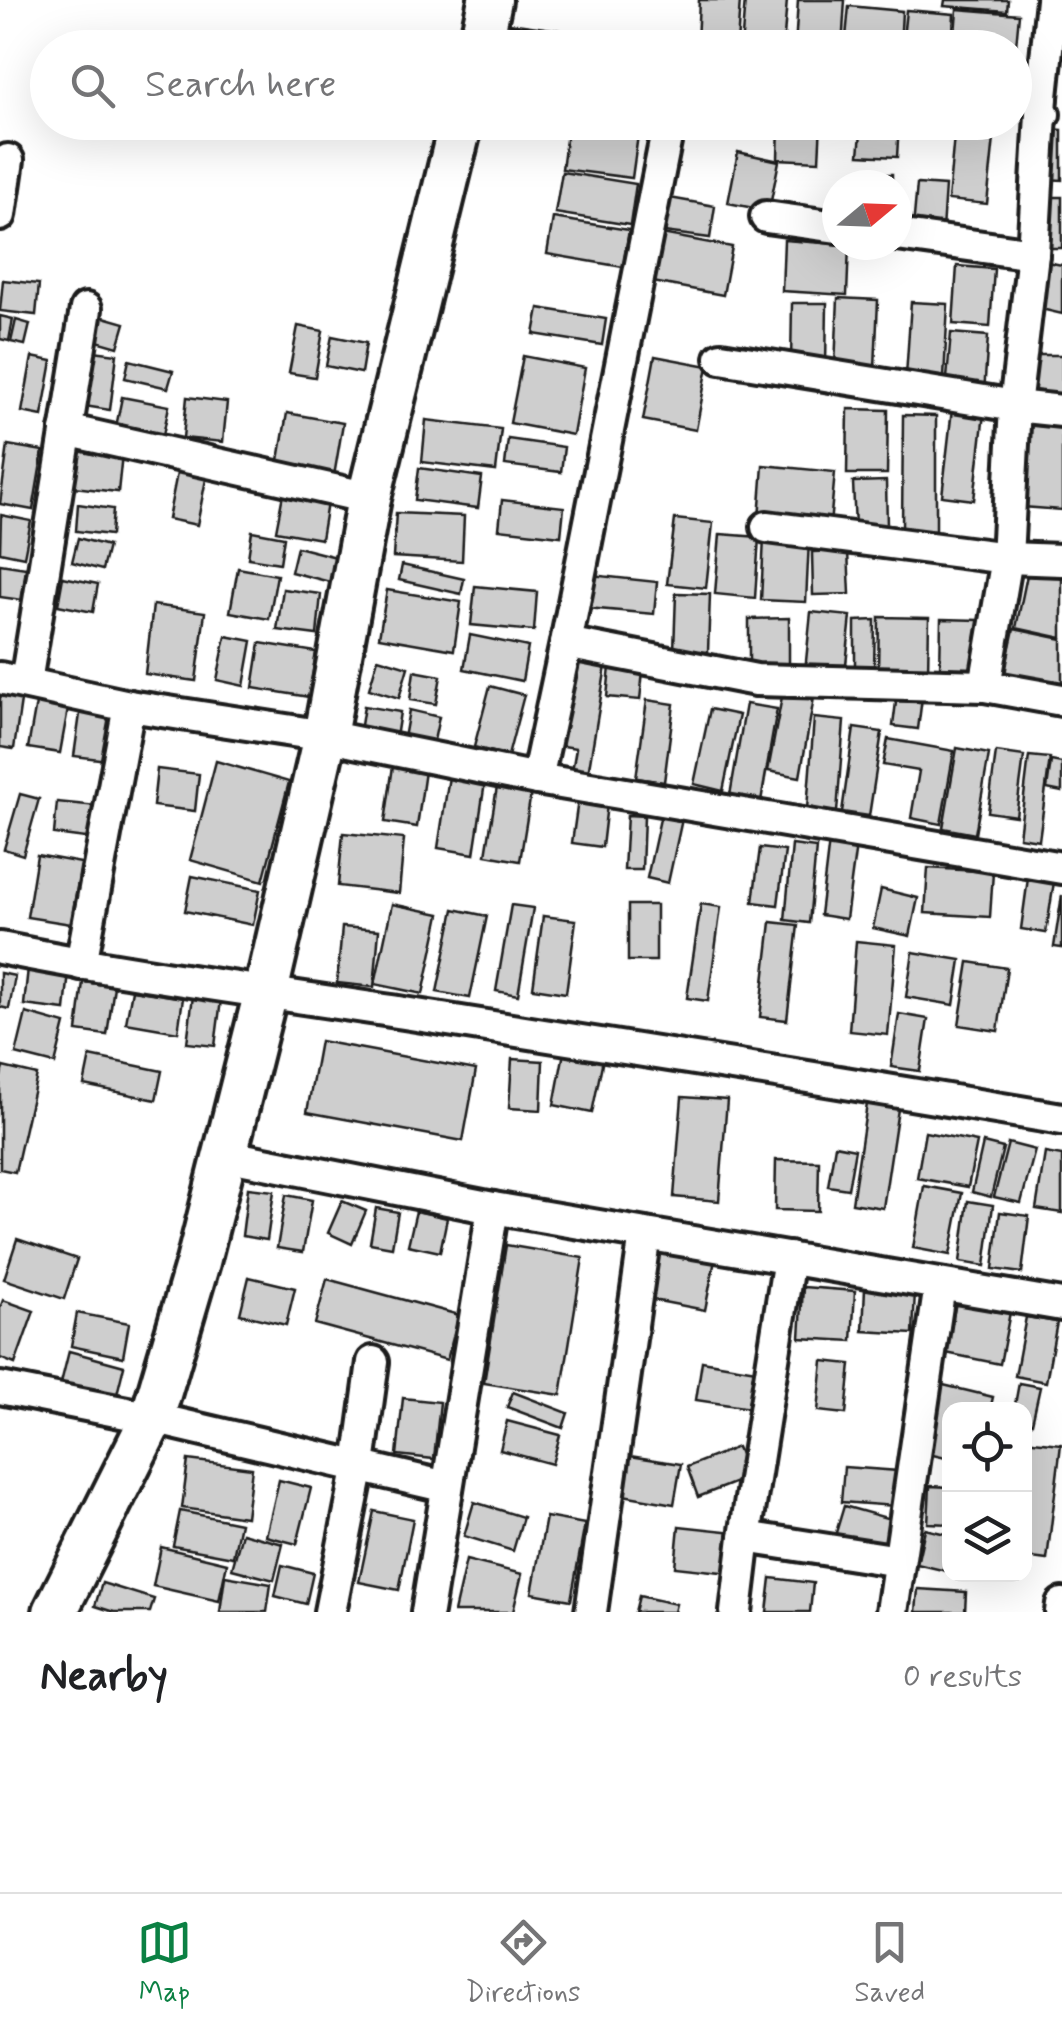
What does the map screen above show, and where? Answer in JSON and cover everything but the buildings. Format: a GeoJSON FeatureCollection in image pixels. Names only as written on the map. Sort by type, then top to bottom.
{"type":"FeatureCollection","features":[{"type":"Feature","properties":{"kind":"street"},"geometry":{"type":"LineString","coordinates":[[985,686],[1007,558],[1015,406],[1032,254],[1040,105],[1052,0]]}},
{"type":"Feature","properties":{"kind":"street"},"geometry":{"type":"LineString","coordinates":[[55,1612],[152,1418],[198,1262],[266,992],[325,736],[369,498],[457,140]]}},
{"type":"Feature","properties":{"kind":"street"},"geometry":{"type":"LineString","coordinates":[[537,779],[665,140]]}},
{"type":"Feature","properties":{"kind":"street"},"geometry":{"type":"LineString","coordinates":[[0,215],[8,160]]}},
{"type":"Feature","properties":{"kind":"street"},"geometry":{"type":"LineString","coordinates":[[766,217],[822,225]]}},
{"type":"Feature","properties":{"kind":"street"},"geometry":{"type":"LineString","coordinates":[[912,237],[1032,254]]}},
{"type":"Feature","properties":{"kind":"street"},"geometry":{"type":"LineString","coordinates":[[86,310],[66,430],[13,680],[129,706],[325,736],[537,779],[1062,868]]}},
{"type":"Feature","properties":{"kind":"street"},"geometry":{"type":"LineString","coordinates":[[721,358],[1062,411]]}},
{"type":"Feature","properties":{"kind":"street"},"geometry":{"type":"LineString","coordinates":[[66,430],[369,498]]}},
{"type":"Feature","properties":{"kind":"street"},"geometry":{"type":"LineString","coordinates":[[767,527],[1007,558],[1062,560]]}},
{"type":"Feature","properties":{"kind":"street"},"geometry":{"type":"LineString","coordinates":[[566,643],[756,680],[985,686],[1062,700]]}},
{"type":"Feature","properties":{"kind":"street"},"geometry":{"type":"LineString","coordinates":[[81,964],[129,706]]}},
{"type":"Feature","properties":{"kind":"street"},"geometry":{"type":"LineString","coordinates":[[0,948],[1062,1119]]}},
{"type":"Feature","properties":{"kind":"street"},"geometry":{"type":"LineString","coordinates":[[224,1156],[492,1208],[1062,1306]]}},
{"type":"Feature","properties":{"kind":"street"},"geometry":{"type":"LineString","coordinates":[[428,1612],[492,1208]]}},
{"type":"Feature","properties":{"kind":"street"},"geometry":{"type":"LineString","coordinates":[[591,1612],[645,1234]]}},
{"type":"Feature","properties":{"kind":"street"},"geometry":{"type":"LineString","coordinates":[[736,1612],[789,1258]]}},
{"type":"Feature","properties":{"kind":"street"},"geometry":{"type":"LineString","coordinates":[[892,1612],[940,1284]]}},
{"type":"Feature","properties":{"kind":"street"},"geometry":{"type":"LineString","coordinates":[[330,1612],[359,1465],[373,1362]]}},
{"type":"Feature","properties":{"kind":"street"},"geometry":{"type":"LineString","coordinates":[[0,1388],[152,1418],[447,1488]]}},
{"type":"Feature","properties":{"kind":"street"},"geometry":{"type":"LineString","coordinates":[[745,1537],[899,1561]]}},
{"type":"Feature","properties":{"kind":"street"},"geometry":{"type":"LineString","coordinates":[[1060,1612],[1062,1604]]}}]}
